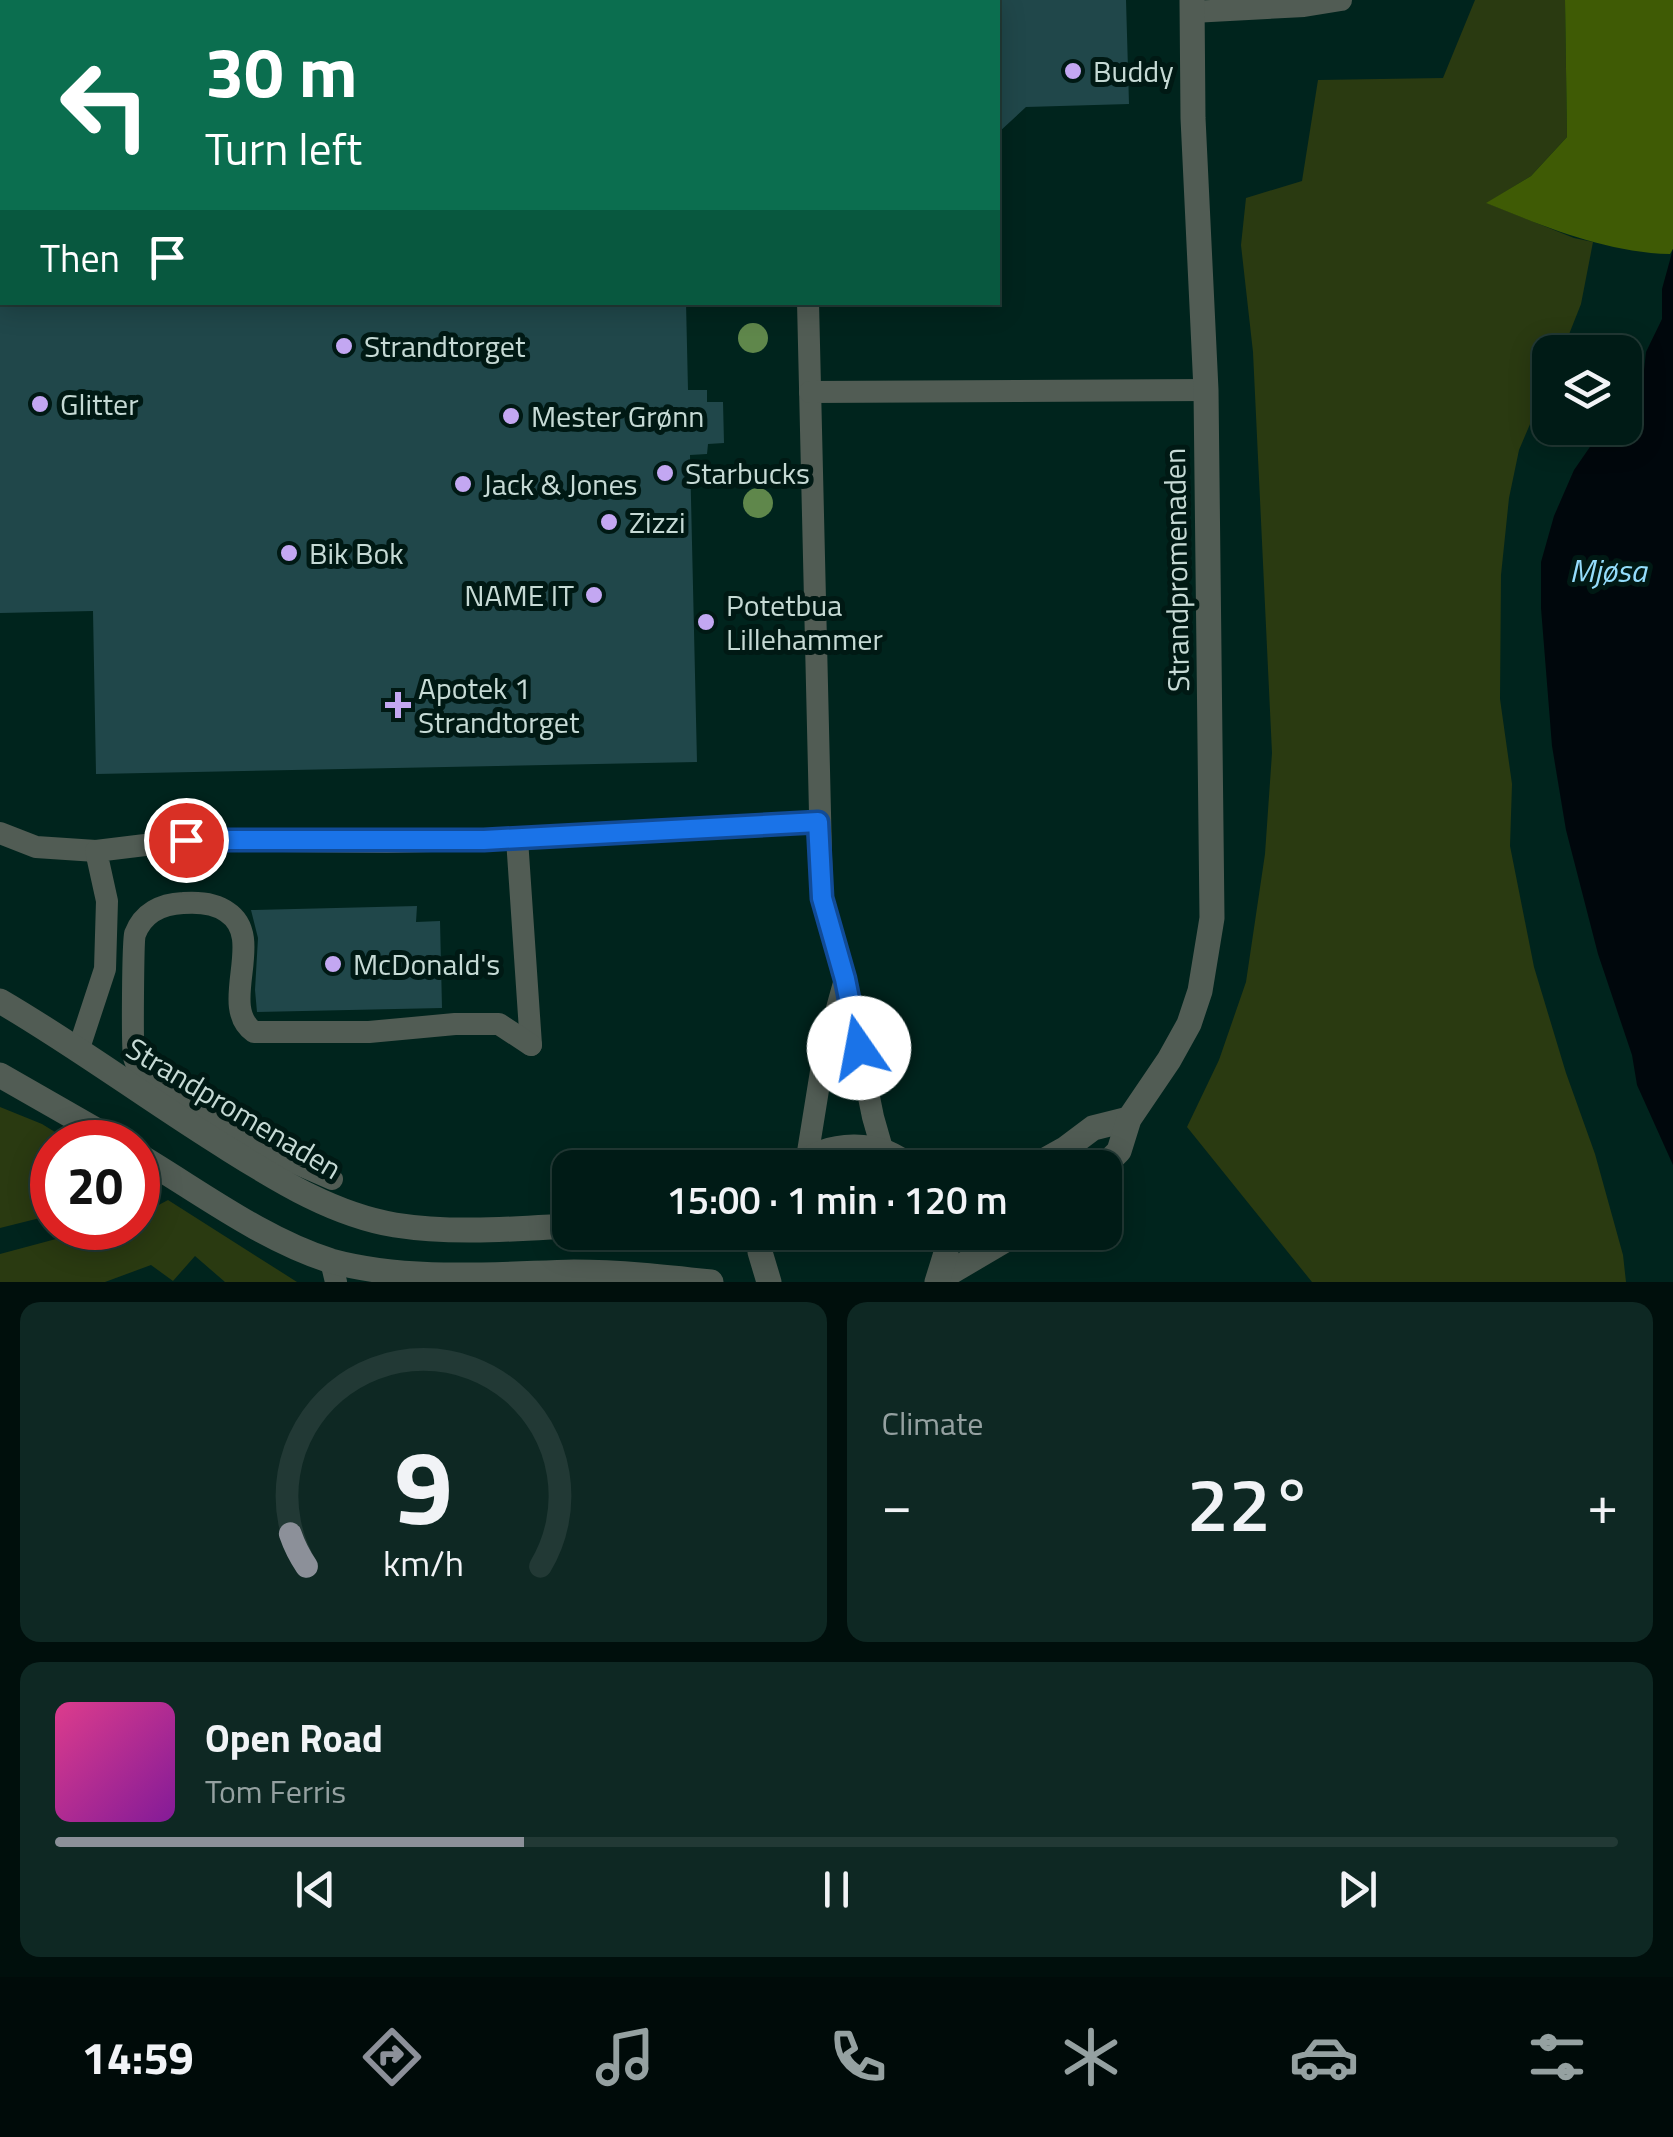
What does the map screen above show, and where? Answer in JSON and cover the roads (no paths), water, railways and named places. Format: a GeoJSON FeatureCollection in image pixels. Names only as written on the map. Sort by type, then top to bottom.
{"type":"FeatureCollection","features":[{"type":"Feature","properties":{"kind":"street","name":"Strandpromenaden"},"geometry":{"type":"LineString","coordinates":[[1119,1150],[1128,1119],[1189,1024],[1200,991],[1212,918],[1206,390],[1192,6]]}},
{"type":"Feature","properties":{"kind":"street","name":"Strandpromenaden"},"geometry":{"type":"LineString","coordinates":[[0,1001],[285,1184],[354,1214],[432,1229],[552,1226]]}},
{"type":"Feature","properties":{"kind":"street"},"geometry":{"type":"LineString","coordinates":[[0,1076],[78,1120]]}},
{"type":"Feature","properties":{"kind":"street"},"geometry":{"type":"LineString","coordinates":[[1063,1150],[1093,1128],[1128,1119]]}},
{"type":"Feature","properties":{"kind":"street"},"geometry":{"type":"LineString","coordinates":[[829,1150],[858,1146],[875,1150]]}},
{"type":"Feature","properties":{"kind":"street"},"geometry":{"type":"LineString","coordinates":[[160,1168],[333,1271],[436,1276],[580,1272],[712,1282]]}},
{"type":"Feature","properties":{"kind":"street"},"geometry":{"type":"LineString","coordinates":[[760,1250],[769,1282]]}},
{"type":"Feature","properties":{"kind":"street"},"geometry":{"type":"LineString","coordinates":[[938,1280],[946,1250]]}},
{"type":"Feature","properties":{"kind":"street"},"geometry":{"type":"LineString","coordinates":[[938,1280],[989,1250]]}},
{"type":"Feature","properties":{"kind":"lane"},"geometry":{"type":"LineString","coordinates":[[1192,6],[1304,6],[1341,0]]}},
{"type":"Feature","properties":{"kind":"lane"},"geometry":{"type":"LineString","coordinates":[[808,305],[822,898],[845,979],[883,1150]]}},
{"type":"Feature","properties":{"kind":"lane"},"geometry":{"type":"LineString","coordinates":[[810,392],[1206,390]]}},
{"type":"Feature","properties":{"kind":"lane"},"geometry":{"type":"LineString","coordinates":[[0,833],[36,847],[96,850],[186,840],[517,839],[818,822]]}},
{"type":"Feature","properties":{"kind":"lane"},"geometry":{"type":"LineString","coordinates":[[332,1179],[259,1147],[144,1077],[134,1059],[134,937],[146,916],[166,904],[190,902],[228,912],[238,922],[242,939],[240,1009],[244,1025],[254,1032],[369,1032],[499,1024],[530,1045],[517,839]]}},
{"type":"Feature","properties":{"kind":"lane"},"geometry":{"type":"LineString","coordinates":[[78,1051],[105,969],[107,902],[96,850]]}},
{"type":"Feature","properties":{"kind":"lane"},"geometry":{"type":"LineString","coordinates":[[804,1150],[845,979]]}},
{"type":"Feature","properties":{"kind":"water","name":"Mjøsa"},"geometry":{"type":"Polygon","coordinates":[[[1673,249],[1673,1165],[1637,1085],[1632,1055],[1598,954],[1566,830],[1552,746],[1541,608],[1541,562],[1554,516],[1574,470],[1591,445],[1642,445],[1642,380],[1646,352],[1662,319],[1662,289],[1673,249]]]}},
{"type":"Feature","properties":{"kind":"place","name":"Buddy"},"geometry":{"type":"Point","coordinates":[1073,71]}},
{"type":"Feature","properties":{"kind":"place","name":"Strandtorget"},"geometry":{"type":"Point","coordinates":[344,346]}},
{"type":"Feature","properties":{"kind":"place","name":"Glitter"},"geometry":{"type":"Point","coordinates":[40,404]}},
{"type":"Feature","properties":{"kind":"place","name":"Mester Grønn"},"geometry":{"type":"Point","coordinates":[511,416]}},
{"type":"Feature","properties":{"kind":"place","name":"Starbucks"},"geometry":{"type":"Point","coordinates":[665,473]}},
{"type":"Feature","properties":{"kind":"place","name":"Jack & Jones"},"geometry":{"type":"Point","coordinates":[463,484]}},
{"type":"Feature","properties":{"kind":"place","name":"Zizzi"},"geometry":{"type":"Point","coordinates":[609,522]}},
{"type":"Feature","properties":{"kind":"place","name":"Bik Bok"},"geometry":{"type":"Point","coordinates":[289,553]}},
{"type":"Feature","properties":{"kind":"place","name":"NAME IT"},"geometry":{"type":"Point","coordinates":[594,595]}},
{"type":"Feature","properties":{"kind":"place","name":"Potetbua Lillehammer"},"geometry":{"type":"Point","coordinates":[706,622]}},
{"type":"Feature","properties":{"kind":"place","name":"Apotek 1 Strandtorget"},"geometry":{"type":"Point","coordinates":[398,705]}},
{"type":"Feature","properties":{"kind":"place","name":"McDonald's"},"geometry":{"type":"Point","coordinates":[333,964]}}]}
